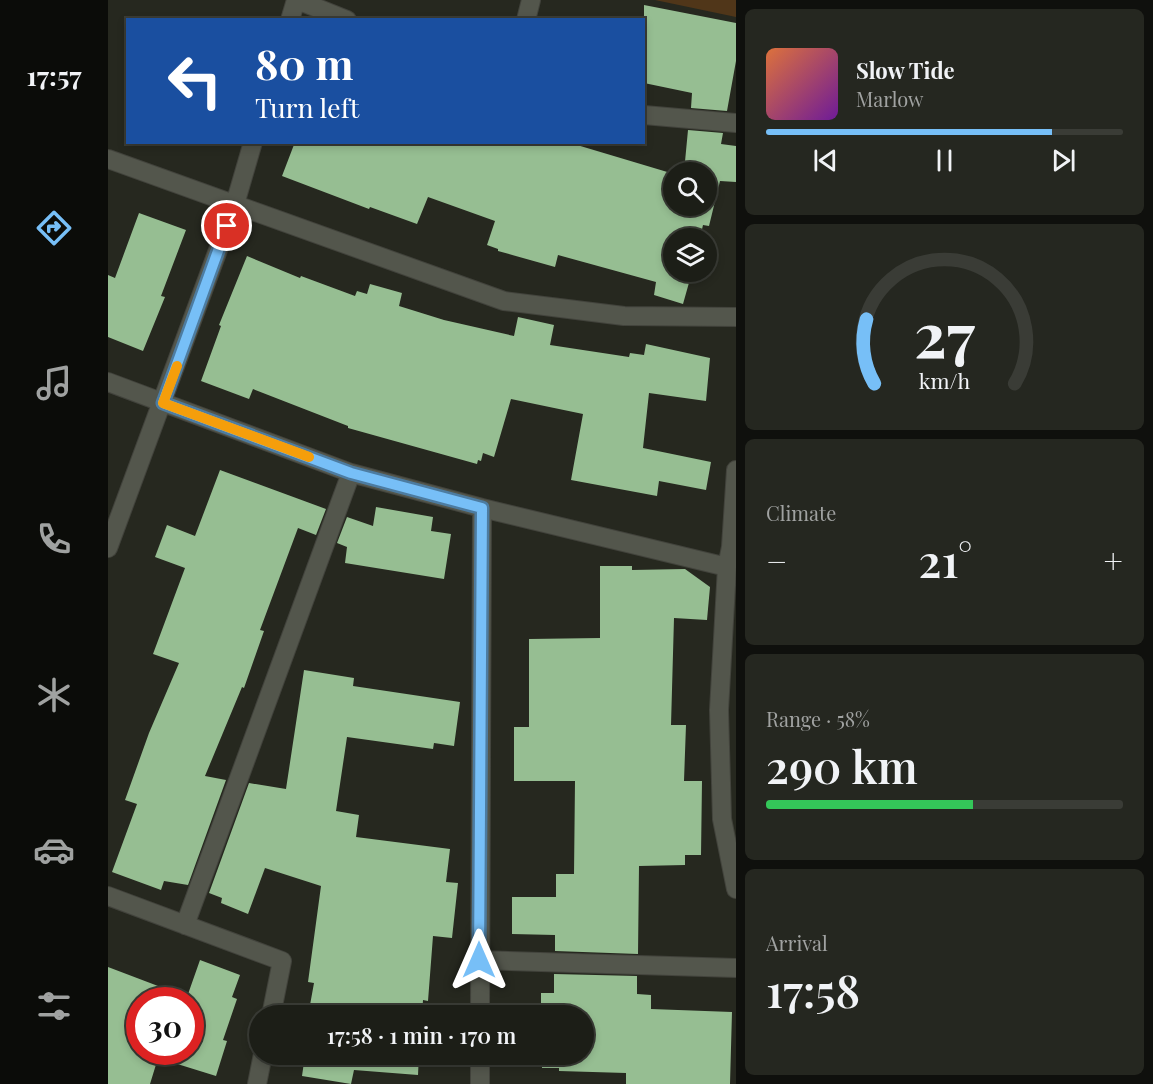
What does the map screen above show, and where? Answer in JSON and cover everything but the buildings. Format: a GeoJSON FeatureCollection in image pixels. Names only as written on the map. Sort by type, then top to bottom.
{"type":"FeatureCollection","features":[{"type":"Feature","properties":{"kind":"street"},"geometry":{"type":"LineString","coordinates":[[291,18],[296,0],[342,18]]}},
{"type":"Feature","properties":{"kind":"street"},"geometry":{"type":"LineString","coordinates":[[526,18],[531,0]]}},
{"type":"Feature","properties":{"kind":"street"},"geometry":{"type":"LineString","coordinates":[[645,115],[736,123]]}},
{"type":"Feature","properties":{"kind":"street"},"geometry":{"type":"LineString","coordinates":[[108,549],[235,204],[252,144]]}},
{"type":"Feature","properties":{"kind":"street"},"geometry":{"type":"LineString","coordinates":[[108,159],[504,301],[624,316],[736,317]]}},
{"type":"Feature","properties":{"kind":"street"},"geometry":{"type":"LineString","coordinates":[[108,382],[351,473],[482,508],[727,567]]}},
{"type":"Feature","properties":{"kind":"street"},"geometry":{"type":"LineString","coordinates":[[736,470],[731,546],[727,567],[719,710],[722,819],[736,889]]}},
{"type":"Feature","properties":{"kind":"street"},"geometry":{"type":"LineString","coordinates":[[185,925],[351,473]]}},
{"type":"Feature","properties":{"kind":"street"},"geometry":{"type":"LineString","coordinates":[[480,1005],[482,508]]}},
{"type":"Feature","properties":{"kind":"street"},"geometry":{"type":"LineString","coordinates":[[108,896],[282,962],[273,1005]]}},
{"type":"Feature","properties":{"kind":"street"},"geometry":{"type":"LineString","coordinates":[[479,960],[736,968]]}},
{"type":"Feature","properties":{"kind":"street"},"geometry":{"type":"LineString","coordinates":[[257,1084],[261,1065]]}},
{"type":"Feature","properties":{"kind":"street"},"geometry":{"type":"LineString","coordinates":[[480,1065],[480,1084]]}},
{"type":"Feature","properties":{"kind":"shaded area"},"geometry":{"type":"Polygon","coordinates":[[[655,0],[736,0],[736,17],[655,0]]]}},
{"type":"Feature","properties":{"kind":"slow traffic"},"geometry":{"type":"LineString","coordinates":[[177,366],[163,403],[309,457]]}},
{"type":"Feature","properties":{"kind":"route"},"geometry":{"type":"LineString","coordinates":[[227,226],[163,403],[351,473],[482,508],[479,960]]}}]}
